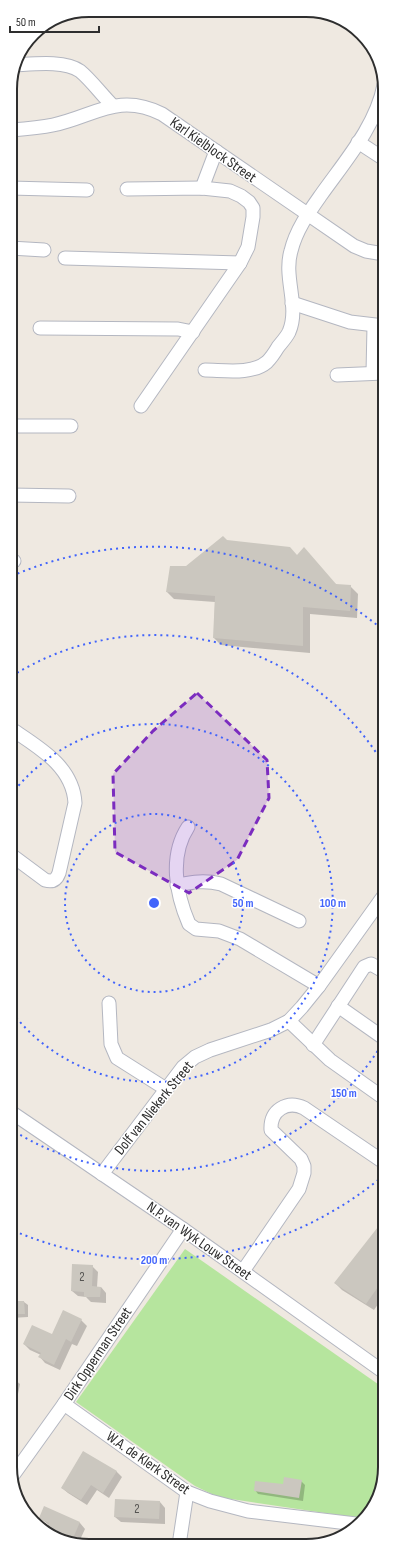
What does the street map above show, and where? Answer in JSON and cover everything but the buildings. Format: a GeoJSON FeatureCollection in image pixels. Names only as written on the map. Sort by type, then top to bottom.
{"type":"FeatureCollection","features":[{"type":"Feature","properties":{"kind":"street"},"geometry":{"type":"LineString","coordinates":[[21,65],[63,64],[72,67],[80,71],[112,105]]}},
{"type":"Feature","properties":{"kind":"street","name":"Karl Kielblock Street"},"geometry":{"type":"LineString","coordinates":[[17,129],[53,125],[112,105],[133,105],[149,108],[162,114],[354,246],[366,251],[378,253]]}},
{"type":"Feature","properties":{"kind":"street"},"geometry":{"type":"LineString","coordinates":[[205,370],[252,370],[268,361],[288,333],[292,319],[289,268],[290,251],[307,215],[358,142],[378,108]]}},
{"type":"Feature","properties":{"kind":"street"},"geometry":{"type":"LineString","coordinates":[[358,142],[378,155]]}},
{"type":"Feature","properties":{"kind":"street"},"geometry":{"type":"LineString","coordinates":[[202,188],[216,152]]}},
{"type":"Feature","properties":{"kind":"street"},"geometry":{"type":"LineString","coordinates":[[17,188],[86,190]]}},
{"type":"Feature","properties":{"kind":"street"},"geometry":{"type":"LineString","coordinates":[[127,189],[202,188],[230,191],[241,196],[249,202],[253,208],[252,231],[248,247],[240,263],[141,406]]}},
{"type":"Feature","properties":{"kind":"street"},"geometry":{"type":"LineString","coordinates":[[17,248],[44,250]]}},
{"type":"Feature","properties":{"kind":"street"},"geometry":{"type":"LineString","coordinates":[[65,258],[240,263]]}},
{"type":"Feature","properties":{"kind":"street"},"geometry":{"type":"LineString","coordinates":[[292,303],[350,322],[378,326]]}},
{"type":"Feature","properties":{"kind":"street"},"geometry":{"type":"LineString","coordinates":[[40,328],[178,329],[193,332]]}},
{"type":"Feature","properties":{"kind":"street"},"geometry":{"type":"LineString","coordinates":[[337,375],[378,373]]}},
{"type":"Feature","properties":{"kind":"street"},"geometry":{"type":"LineString","coordinates":[[17,426],[71,426]]}},
{"type":"Feature","properties":{"kind":"street"},"geometry":{"type":"LineString","coordinates":[[17,495],[69,496]]}},
{"type":"Feature","properties":{"kind":"street"},"geometry":{"type":"LineString","coordinates":[[17,733],[51,756],[68,779],[74,796],[74,803],[59,874],[55,880],[45,880],[17,859]]}},
{"type":"Feature","properties":{"kind":"street"},"geometry":{"type":"LineString","coordinates":[[188,827],[184,833],[177,859],[177,885],[186,916],[192,928],[219,931],[240,939],[319,986]]}},
{"type":"Feature","properties":{"kind":"street"},"geometry":{"type":"LineString","coordinates":[[177,885],[202,881],[221,884],[299,921]]}},
{"type":"Feature","properties":{"kind":"street","name":"Dolf van Niekerk Street"},"geometry":{"type":"LineString","coordinates":[[102,1174],[183,1067],[195,1056],[271,1030],[289,1021],[319,986],[378,904]]}},
{"type":"Feature","properties":{"kind":"street"},"geometry":{"type":"LineString","coordinates":[[313,1045],[364,967],[367,965],[375,965],[378,967]]}},
{"type":"Feature","properties":{"kind":"street"},"geometry":{"type":"LineString","coordinates":[[109,1003],[111,1044],[117,1058],[166,1089]]}},
{"type":"Feature","properties":{"kind":"street"},"geometry":{"type":"LineString","coordinates":[[338,1006],[378,1034]]}},
{"type":"Feature","properties":{"kind":"street"},"geometry":{"type":"LineString","coordinates":[[289,1021],[330,1060],[378,1094]]}},
{"type":"Feature","properties":{"kind":"street"},"geometry":{"type":"LineString","coordinates":[[243,1272],[299,1189],[304,1173],[304,1166],[301,1159],[271,1130],[272,1119],[283,1107],[294,1104],[304,1108],[378,1159]]}},
{"type":"Feature","properties":{"kind":"street","name":"N.P. van Wyk Louw Street"},"geometry":{"type":"LineString","coordinates":[[17,1116],[183,1229],[378,1368]]}},
{"type":"Feature","properties":{"kind":"street","name":"Dirk Opperman Street"},"geometry":{"type":"LineString","coordinates":[[17,1469],[64,1404],[183,1229]]}},
{"type":"Feature","properties":{"kind":"street","name":"W.A. de Klerk Street"},"geometry":{"type":"LineString","coordinates":[[64,1404],[187,1492],[210,1501],[248,1511],[351,1523]]}},
{"type":"Feature","properties":{"kind":"street"},"geometry":{"type":"LineString","coordinates":[[180,1539],[187,1492]]}},
{"type":"Feature","properties":{"kind":"highlighted area"},"geometry":{"type":"Polygon","coordinates":[[[197,693],[267,760],[269,798],[237,860],[189,893],[115,852],[113,774],[153,731],[197,693]]]}},
{"type":"Feature","properties":{"kind":"green space"},"geometry":{"type":"Polygon","coordinates":[[[185,1249],[378,1384],[378,1472],[376,1485],[371,1499],[356,1518],[218,1497],[195,1486],[76,1402],[185,1249]]]}}]}
